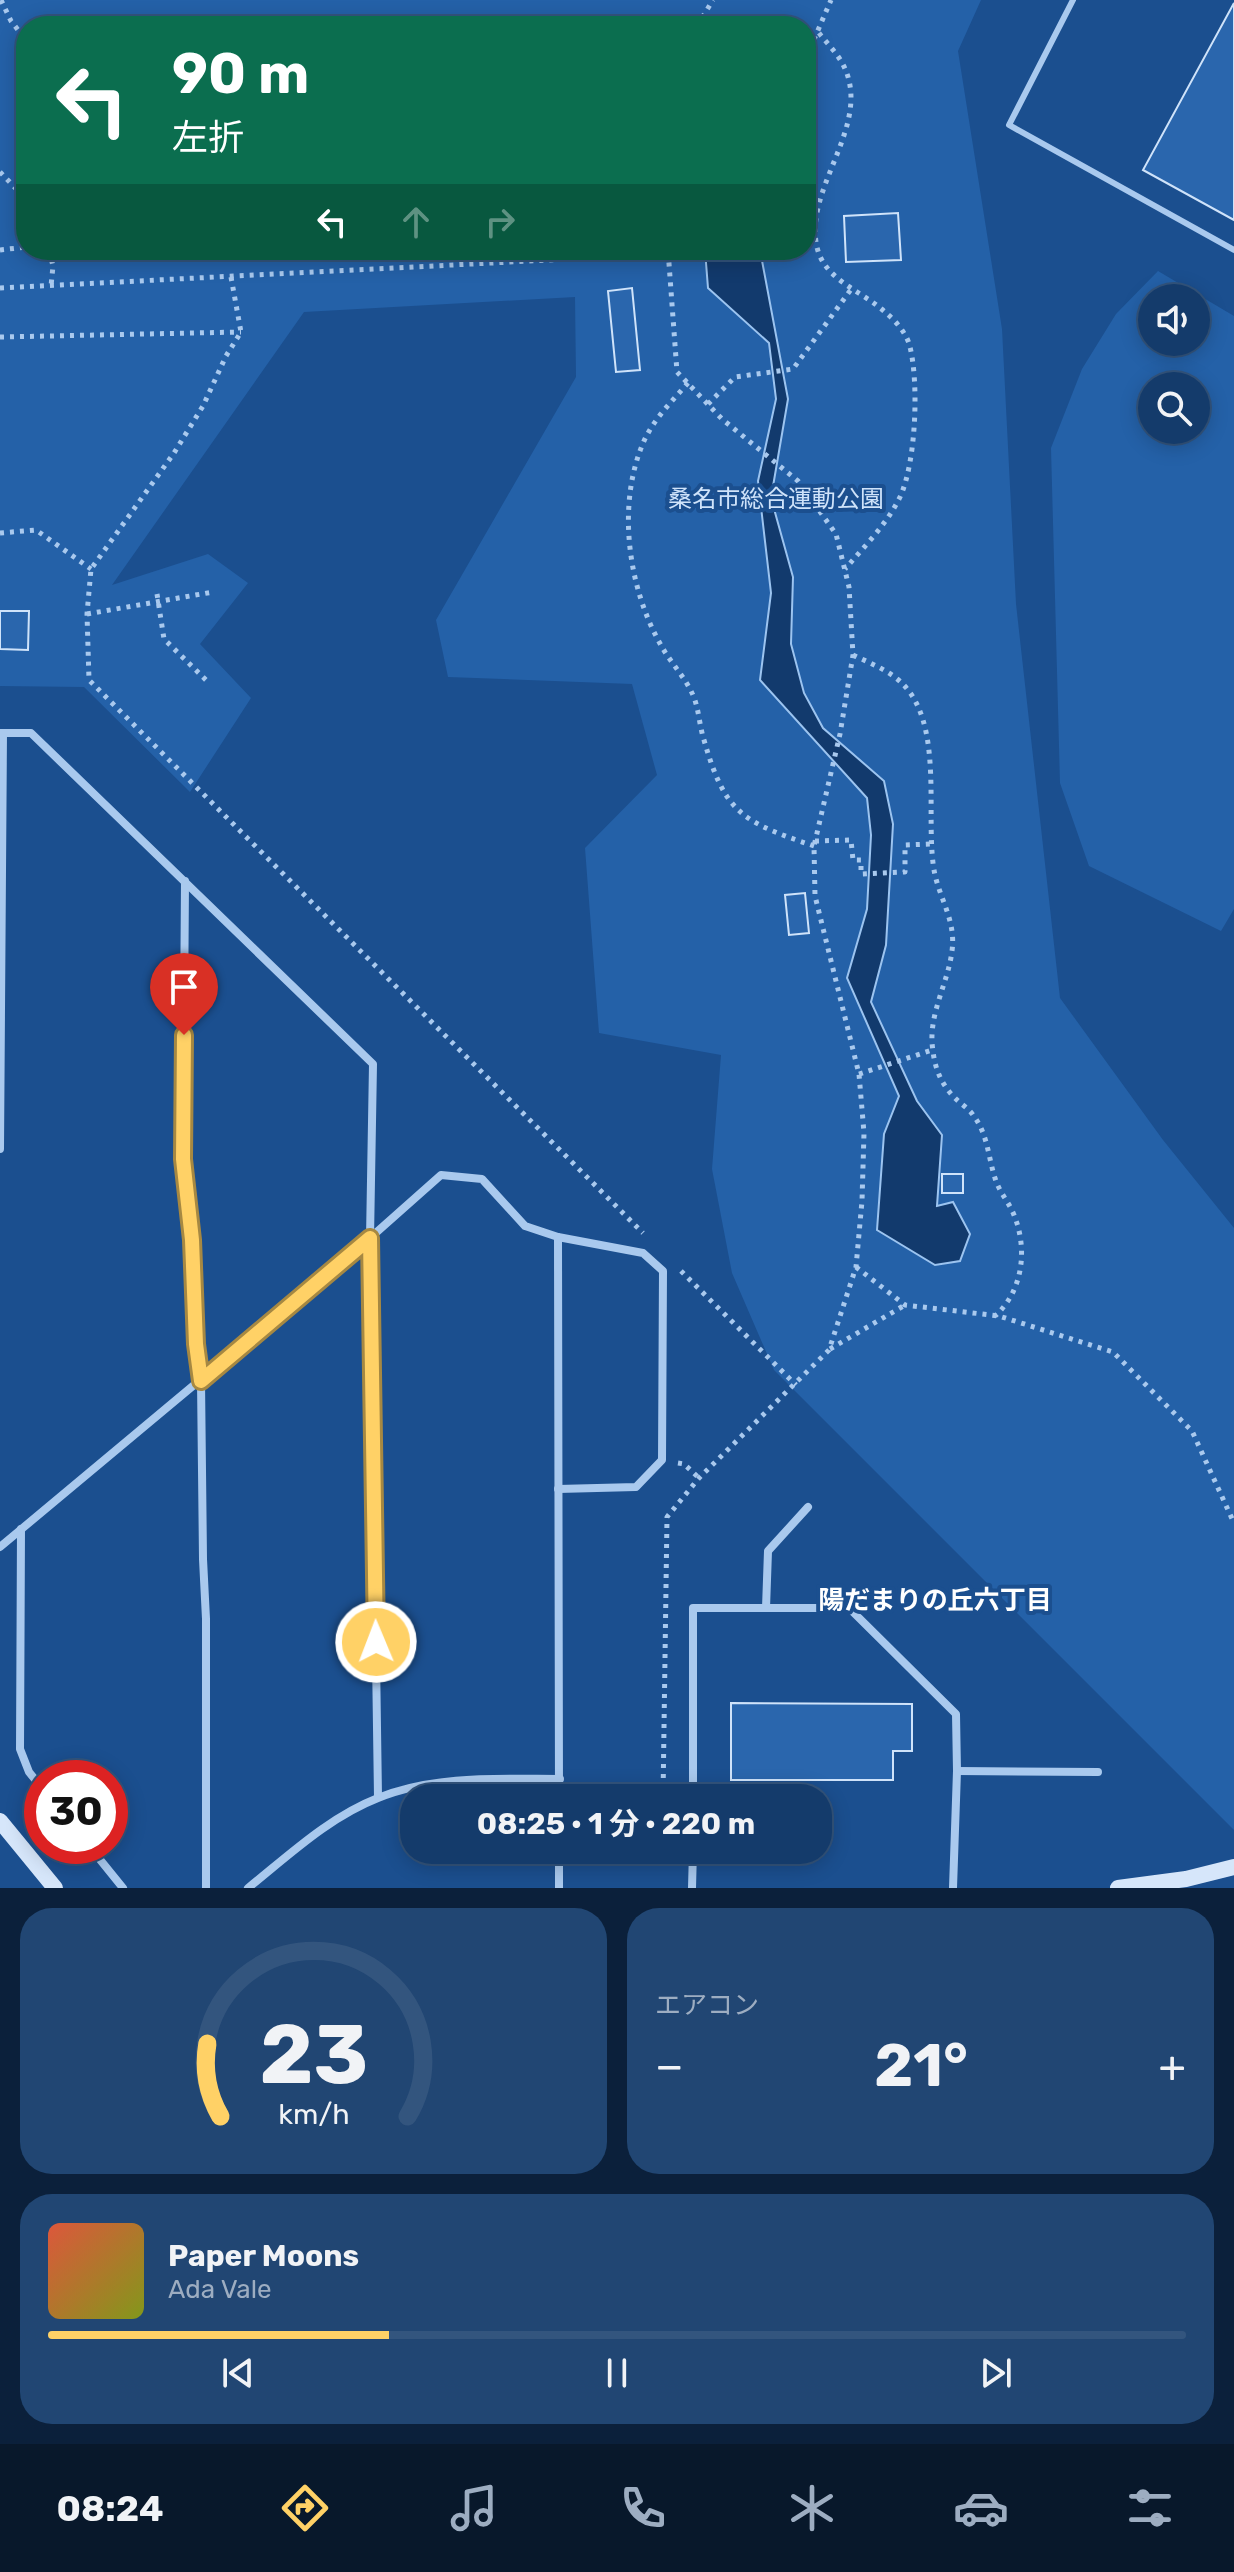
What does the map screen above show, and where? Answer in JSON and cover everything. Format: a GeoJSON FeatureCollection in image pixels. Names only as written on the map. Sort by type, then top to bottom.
{"type":"FeatureCollection","features":[{"type":"Feature","properties":{"kind":"street"},"geometry":{"type":"LineString","coordinates":[[0,1149],[1,733],[31,733],[373,1064],[370,1238],[378,1797]]}},
{"type":"Feature","properties":{"kind":"street"},"geometry":{"type":"LineString","coordinates":[[185,881],[183,1159],[192,1240],[196,1344],[201,1381],[206,1619],[206,1888]]}},
{"type":"Feature","properties":{"kind":"street"},"geometry":{"type":"LineString","coordinates":[[0,1547],[201,1381],[441,1175],[482,1179],[525,1226],[558,1237],[643,1253],[663,1271],[662,1460],[636,1487],[558,1489]]}},
{"type":"Feature","properties":{"kind":"street"},"geometry":{"type":"LineString","coordinates":[[558,1237],[560,1784]]}},
{"type":"Feature","properties":{"kind":"street"},"geometry":{"type":"LineString","coordinates":[[766,1608],[768,1551],[808,1507]]}},
{"type":"Feature","properties":{"kind":"street"},"geometry":{"type":"LineString","coordinates":[[21,1529],[20,1749],[24,1760]]}},
{"type":"Feature","properties":{"kind":"street"},"geometry":{"type":"LineString","coordinates":[[693,1784],[693,1608],[849,1608],[956,1714],[953,1888]]}},
{"type":"Feature","properties":{"kind":"street"},"geometry":{"type":"LineString","coordinates":[[957,1771],[1098,1772]]}},
{"type":"Feature","properties":{"kind":"street"},"geometry":{"type":"LineString","coordinates":[[248,1888],[345,1814],[378,1797],[419,1785],[501,1779],[560,1779]]}},
{"type":"Feature","properties":{"kind":"street"},"geometry":{"type":"LineString","coordinates":[[0,1821],[55,1888]]}},
{"type":"Feature","properties":{"kind":"street"},"geometry":{"type":"LineString","coordinates":[[104,1864],[123,1888]]}},
{"type":"Feature","properties":{"kind":"street"},"geometry":{"type":"LineString","coordinates":[[559,1864],[559,1888]]}},
{"type":"Feature","properties":{"kind":"street"},"geometry":{"type":"LineString","coordinates":[[692,1888],[693,1864]]}},
{"type":"Feature","properties":{"kind":"street"},"geometry":{"type":"LineString","coordinates":[[1118,1888],[1186,1879],[1234,1867]]}},
{"type":"Feature","properties":{"kind":"lane"},"geometry":{"type":"LineString","coordinates":[[1073,0],[1009,125],[1234,250]]}},
{"type":"Feature","properties":{"kind":"path"},"geometry":{"type":"LineString","coordinates":[[1,0],[16,27]]}},
{"type":"Feature","properties":{"kind":"path"},"geometry":{"type":"LineString","coordinates":[[816,39],[831,0]]}},
{"type":"Feature","properties":{"kind":"path"},"geometry":{"type":"LineString","coordinates":[[819,33],[842,61],[849,80],[850,102],[847,123],[818,204],[816,243],[822,260],[834,277],[885,311],[899,325],[910,344],[914,418],[909,466],[900,496],[888,517],[845,569]]}},
{"type":"Feature","properties":{"kind":"path"},"geometry":{"type":"LineString","coordinates":[[0,172],[16,189]]}},
{"type":"Feature","properties":{"kind":"path"},"geometry":{"type":"LineString","coordinates":[[51,286],[52,260]]}},
{"type":"Feature","properties":{"kind":"path"},"geometry":{"type":"LineString","coordinates":[[0,288],[528,260]]}},
{"type":"Feature","properties":{"kind":"path"},"geometry":{"type":"LineString","coordinates":[[669,260],[677,372],[722,419],[798,481],[836,534],[849,587],[853,655],[840,734],[814,844],[815,896],[859,1074],[864,1133],[856,1267],[829,1350]]}},
{"type":"Feature","properties":{"kind":"path"},"geometry":{"type":"LineString","coordinates":[[231,277],[241,332],[203,406],[174,453],[91,569],[87,614],[89,680],[650,1239]]}},
{"type":"Feature","properties":{"kind":"path"},"geometry":{"type":"LineString","coordinates":[[708,404],[735,377],[793,369],[852,288]]}},
{"type":"Feature","properties":{"kind":"path"},"geometry":{"type":"LineString","coordinates":[[0,337],[241,332]]}},
{"type":"Feature","properties":{"kind":"path"},"geometry":{"type":"LineString","coordinates":[[688,383],[660,414],[644,441],[634,473],[629,547],[635,580],[662,646],[694,696],[710,762],[722,793],[741,814],[767,830],[814,844],[851,840],[853,860],[861,860],[861,874],[905,872],[905,845],[932,844]]}},
{"type":"Feature","properties":{"kind":"path"},"geometry":{"type":"LineString","coordinates":[[0,533],[36,530],[91,569]]}},
{"type":"Feature","properties":{"kind":"path"},"geometry":{"type":"LineString","coordinates":[[87,614],[213,592]]}},
{"type":"Feature","properties":{"kind":"path"},"geometry":{"type":"LineString","coordinates":[[157,594],[164,639],[208,682]]}},
{"type":"Feature","properties":{"kind":"path"},"geometry":{"type":"LineString","coordinates":[[853,655],[897,678],[915,703],[926,735],[931,766],[935,875],[949,913],[953,937],[949,971],[932,1030],[932,1050],[940,1078],[953,1097],[974,1116],[988,1144],[994,1176],[1021,1235],[1019,1275],[1007,1301],[995,1316]]}},
{"type":"Feature","properties":{"kind":"path"},"geometry":{"type":"LineString","coordinates":[[859,1074],[932,1050]]}},
{"type":"Feature","properties":{"kind":"path"},"geometry":{"type":"LineString","coordinates":[[672,1262],[796,1385]]}},
{"type":"Feature","properties":{"kind":"path"},"geometry":{"type":"LineString","coordinates":[[856,1267],[905,1305],[995,1316],[1113,1352],[1192,1431],[1234,1523]]}},
{"type":"Feature","properties":{"kind":"path"},"geometry":{"type":"LineString","coordinates":[[663,1784],[667,1517],[699,1478],[829,1350],[905,1305]]}},
{"type":"Feature","properties":{"kind":"green space","name":"桑名市総合運動公園"},"geometry":{"type":"Polygon","coordinates":[[[0,0],[981,0],[958,51],[1002,329],[1016,604],[1060,998],[1163,1140],[1234,1228],[1234,1830],[774,1370],[732,1273],[712,1169],[721,1055],[599,1033],[585,848],[657,775],[632,684],[448,677],[436,620],[576,377],[575,297],[304,312],[112,585],[208,554],[248,583],[200,644],[251,698],[190,792],[84,687],[0,686],[0,0]]]}},
{"type":"Feature","properties":{"kind":"green space"},"geometry":{"type":"Polygon","coordinates":[[[1158,271],[1180,284],[1145,284],[1158,271]]]}},
{"type":"Feature","properties":{"kind":"green space"},"geometry":{"type":"Polygon","coordinates":[[[1138,291],[1138,356],[1210,356],[1210,302],[1234,316],[1234,909],[1221,931],[1089,866],[1060,783],[1051,448],[1082,369],[1116,314],[1138,291]]]}},
{"type":"Feature","properties":{"kind":"shaded area"},"geometry":{"type":"Polygon","coordinates":[[[706,260],[762,260],[788,399],[771,498],[793,577],[791,644],[804,693],[823,728],[884,781],[893,824],[886,945],[871,1002],[917,1101],[942,1135],[937,1206],[953,1202],[970,1234],[960,1261],[935,1265],[877,1230],[884,1134],[899,1096],[847,978],[867,909],[871,835],[867,798],[760,680],[771,593],[758,481],[776,399],[769,343],[708,288],[706,260]]]}},
{"type":"Feature","properties":{"kind":"building"},"geometry":{"type":"Polygon","coordinates":[[[1234,3],[1234,220],[1143,170],[1234,3]]]}},
{"type":"Feature","properties":{"kind":"building"},"geometry":{"type":"Polygon","coordinates":[[[898,213],[901,260],[846,262],[844,216],[898,213]]]}},
{"type":"Feature","properties":{"kind":"building"},"geometry":{"type":"Polygon","coordinates":[[[632,288],[640,370],[616,372],[608,291],[632,288]]]}},
{"type":"Feature","properties":{"kind":"building"},"geometry":{"type":"Polygon","coordinates":[[[0,611],[29,611],[28,650],[0,649],[0,611]]]}},
{"type":"Feature","properties":{"kind":"building"},"geometry":{"type":"Polygon","coordinates":[[[805,893],[809,933],[789,935],[785,895],[805,893]]]}},
{"type":"Feature","properties":{"kind":"building"},"geometry":{"type":"Polygon","coordinates":[[[942,1174],[963,1174],[963,1193],[942,1193],[942,1174]]]}},
{"type":"Feature","properties":{"kind":"building"},"geometry":{"type":"Polygon","coordinates":[[[731,1703],[912,1704],[912,1751],[893,1751],[893,1780],[731,1780],[731,1703]]]}},
{"type":"Feature","properties":{"kind":"district","name":"陽だまりの丘六丁目"},"geometry":{"type":"Point","coordinates":[935,1600]}},
{"type":"Feature","properties":{"kind":"route"},"geometry":{"type":"LineString","coordinates":[[184,1035],[183,1159],[192,1240],[196,1344],[201,1381],[370,1238],[376,1642]]}}]}
